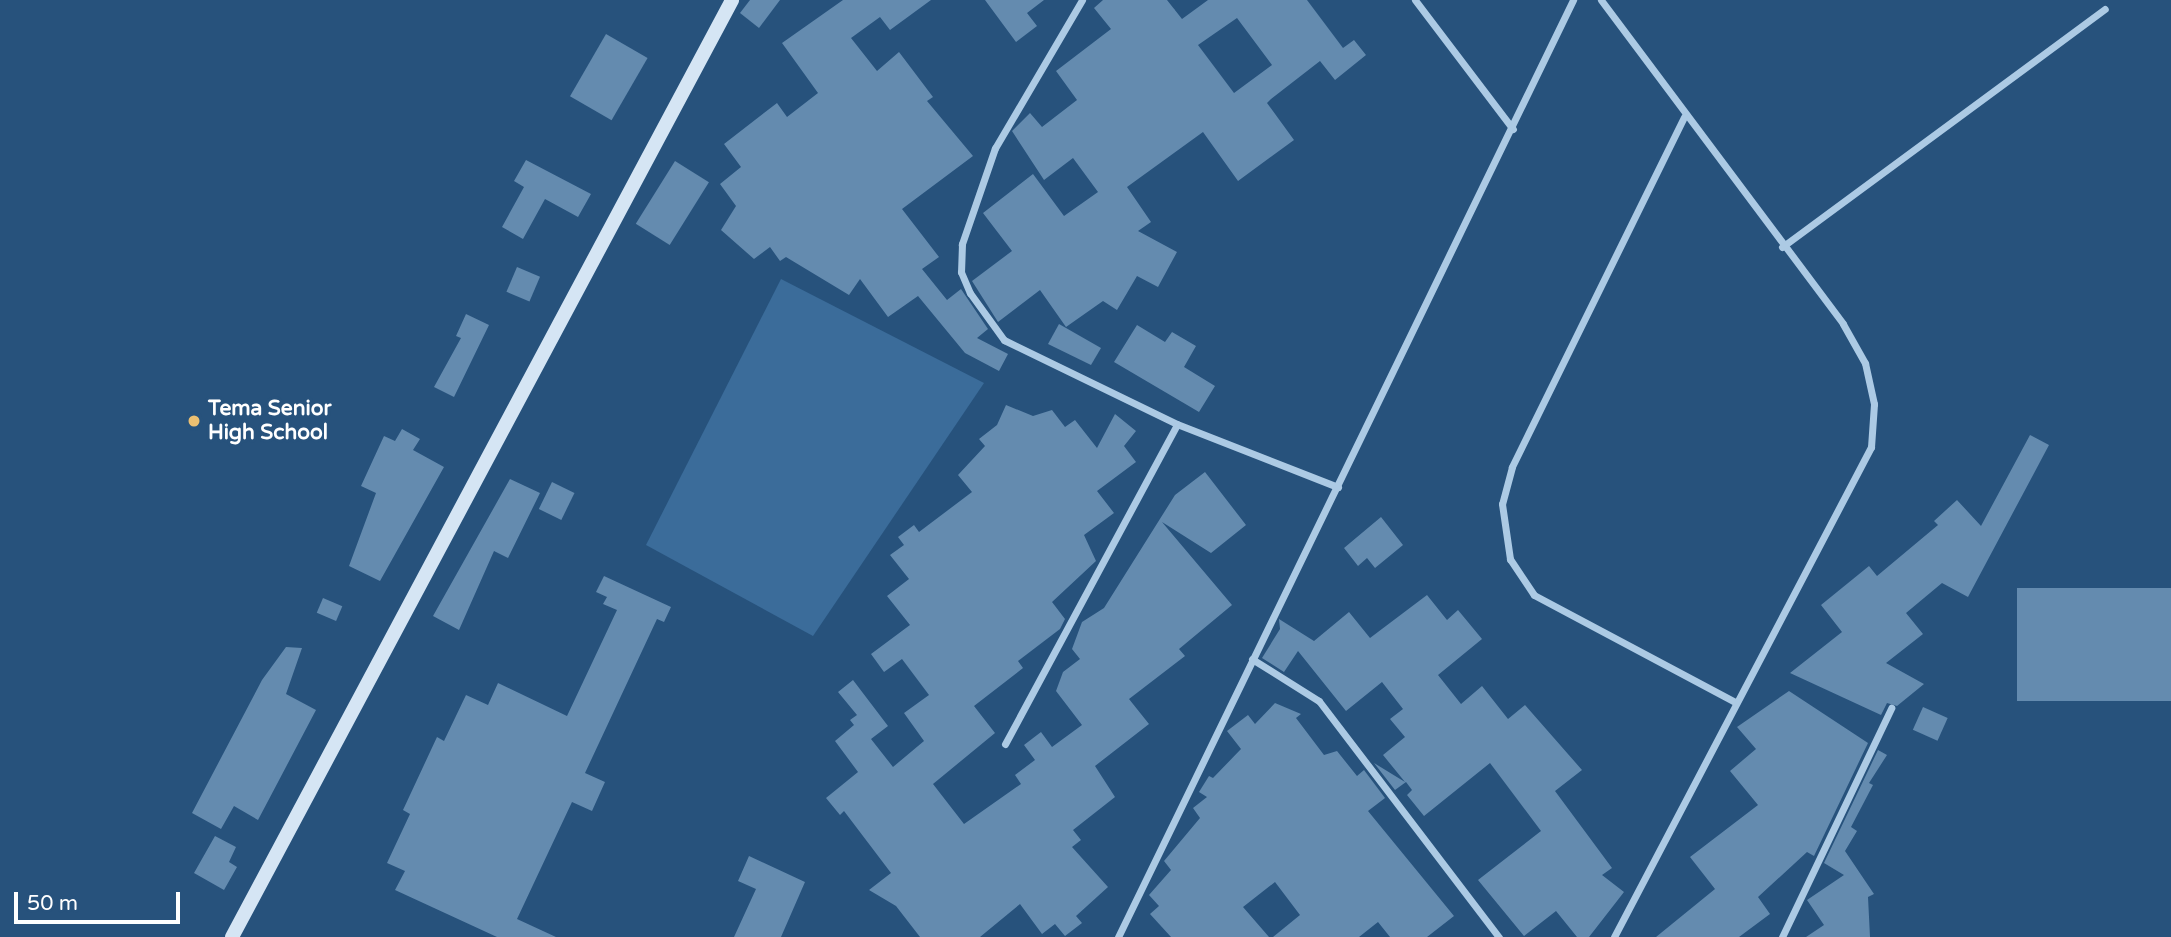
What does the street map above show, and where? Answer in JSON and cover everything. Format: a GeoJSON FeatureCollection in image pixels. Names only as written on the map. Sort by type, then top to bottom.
{"type":"FeatureCollection","features":[{"type":"Feature","properties":{"kind":"main road"},"geometry":{"type":"LineString","coordinates":[[232,937],[732,0]]}},
{"type":"Feature","properties":{"kind":"street"},"geometry":{"type":"LineString","coordinates":[[1082,0],[995,148],[962,244],[961,272],[984,319],[1004,340],[1177,424],[1338,487]]}},
{"type":"Feature","properties":{"kind":"street"},"geometry":{"type":"LineString","coordinates":[[1415,0],[1513,129]]}},
{"type":"Feature","properties":{"kind":"street"},"geometry":{"type":"LineString","coordinates":[[1118,937],[1513,129],[1573,0]]}},
{"type":"Feature","properties":{"kind":"street"},"geometry":{"type":"LineString","coordinates":[[1601,0],[1684,117],[1843,324],[1865,363],[1874,404],[1871,447],[1614,937]]}},
{"type":"Feature","properties":{"kind":"street"},"geometry":{"type":"LineString","coordinates":[[1782,247],[2105,9]]}},
{"type":"Feature","properties":{"kind":"street"},"geometry":{"type":"LineString","coordinates":[[1684,117],[1512,467],[1502,504],[1510,559],[1534,595],[1735,702]]}},
{"type":"Feature","properties":{"kind":"street"},"geometry":{"type":"LineString","coordinates":[[1005,744],[1177,424]]}},
{"type":"Feature","properties":{"kind":"street"},"geometry":{"type":"LineString","coordinates":[[1252,659],[1319,701],[1499,937]]}},
{"type":"Feature","properties":{"kind":"street"},"geometry":{"type":"LineString","coordinates":[[1782,937],[1891,708]]}},
{"type":"Feature","properties":{"kind":"shaded area"},"geometry":{"type":"Polygon","coordinates":[[[781,279],[984,383],[813,636],[646,545],[781,279]]]}},
{"type":"Feature","properties":{"kind":"building"},"geometry":{"type":"Polygon","coordinates":[[[750,0],[780,0],[759,28],[740,13],[750,0]]]}},
{"type":"Feature","properties":{"kind":"building"},"geometry":{"type":"Polygon","coordinates":[[[843,0],[931,0],[890,30],[880,17],[851,38],[877,71],[899,52],[933,97],[927,101],[973,156],[902,209],[939,257],[922,269],[947,300],[961,289],[988,329],[977,338],[1008,354],[999,371],[965,353],[918,296],[888,317],[860,279],[849,295],[786,257],[780,261],[770,247],[754,259],[721,230],[736,206],[720,184],[741,167],[724,144],[777,103],[787,117],[818,93],[782,43],[843,0]]]}},
{"type":"Feature","properties":{"kind":"building"},"geometry":{"type":"Polygon","coordinates":[[[985,0],[1044,0],[1027,13],[1037,26],[1016,42],[985,0]]]}},
{"type":"Feature","properties":{"kind":"building"},"geometry":{"type":"Polygon","coordinates":[[[1103,0],[1167,0],[1182,19],[1208,0],[1307,0],[1343,48],[1354,40],[1366,55],[1335,80],[1320,61],[1271,99],[1267,103],[1294,140],[1238,181],[1203,132],[1127,187],[1151,222],[1138,231],[1177,252],[1158,287],[1137,276],[1117,310],[1103,301],[1066,327],[1040,290],[998,322],[972,281],[1012,251],[983,213],[1033,174],[1064,216],[1098,192],[1073,158],[1044,180],[1012,131],[1030,113],[1042,127],[1077,100],[1056,71],[1111,29],[1094,8],[1103,0]],[[1237,18],[1198,45],[1234,93],[1272,65],[1237,18]]]}},
{"type":"Feature","properties":{"kind":"building"},"geometry":{"type":"Polygon","coordinates":[[[606,34],[648,58],[612,120],[570,96],[606,34]]]}},
{"type":"Feature","properties":{"kind":"building"},"geometry":{"type":"Polygon","coordinates":[[[526,160],[591,194],[578,217],[545,199],[523,239],[502,227],[524,187],[514,181],[526,160]]]}},
{"type":"Feature","properties":{"kind":"building"},"geometry":{"type":"Polygon","coordinates":[[[675,161],[709,182],[670,245],[636,224],[675,161]]]}},
{"type":"Feature","properties":{"kind":"building"},"geometry":{"type":"Polygon","coordinates":[[[517,267],[540,277],[529,302],[506,292],[517,267]]]}},
{"type":"Feature","properties":{"kind":"building"},"geometry":{"type":"Polygon","coordinates":[[[466,314],[489,325],[454,397],[434,387],[461,338],[456,336],[466,314]]]}},
{"type":"Feature","properties":{"kind":"building"},"geometry":{"type":"Polygon","coordinates":[[[1059,324],[1101,348],[1091,365],[1048,344],[1059,324]]]}},
{"type":"Feature","properties":{"kind":"building"},"geometry":{"type":"Polygon","coordinates":[[[1137,325],[1165,342],[1172,332],[1196,346],[1184,367],[1215,386],[1199,412],[1114,362],[1137,325]]]}},
{"type":"Feature","properties":{"kind":"building"},"geometry":{"type":"Polygon","coordinates":[[[1006,405],[1033,416],[1052,410],[1065,427],[1075,420],[1097,448],[1115,414],[1136,431],[1124,446],[1136,462],[1097,491],[1114,513],[1084,535],[1096,561],[1052,602],[1065,619],[1060,629],[1018,661],[1023,668],[974,706],[995,733],[933,784],[964,824],[1021,784],[1015,775],[1035,760],[1024,745],[1041,732],[1052,747],[1082,725],[1056,691],[1063,672],[1080,659],[1072,649],[1082,622],[1104,608],[1175,495],[1205,472],[1246,525],[1211,553],[1162,522],[1232,605],[1179,649],[1185,656],[1129,699],[1149,724],[1095,766],[1115,797],[1073,830],[1081,840],[1072,847],[1108,887],[1076,916],[1082,923],[1065,936],[1055,924],[1042,934],[1020,904],[980,937],[920,937],[896,906],[869,890],[891,873],[844,811],[840,815],[826,798],[858,772],[835,741],[854,725],[850,720],[857,715],[838,692],[853,680],[888,726],[871,739],[893,767],[924,741],[904,713],[929,695],[902,659],[884,672],[871,654],[910,625],[887,596],[909,579],[890,555],[904,545],[898,537],[914,525],[919,532],[972,492],[958,475],[985,446],[979,439],[997,425],[1006,405]]]}},
{"type":"Feature","properties":{"kind":"building"},"geometry":{"type":"Polygon","coordinates":[[[402,429],[420,439],[413,450],[444,467],[380,581],[349,566],[376,493],[361,486],[384,436],[395,441],[402,429]]]}},
{"type":"Feature","properties":{"kind":"building"},"geometry":{"type":"Polygon","coordinates":[[[2030,435],[2049,445],[1968,597],[1942,583],[1906,613],[1923,634],[1886,663],[1924,684],[1897,706],[1887,703],[1881,715],[1790,673],[1842,632],[1821,605],[1869,566],[1877,576],[1938,525],[1934,521],[1957,500],[1981,526],[2030,435]]]}},
{"type":"Feature","properties":{"kind":"building"},"geometry":{"type":"Polygon","coordinates":[[[510,479],[540,493],[508,558],[494,551],[459,630],[433,616],[510,479]]]}},
{"type":"Feature","properties":{"kind":"building"},"geometry":{"type":"Polygon","coordinates":[[[552,482],[574,493],[561,520],[539,509],[552,482]]]}},
{"type":"Feature","properties":{"kind":"building"},"geometry":{"type":"Polygon","coordinates":[[[1381,517],[1403,545],[1375,568],[1367,558],[1358,566],[1344,548],[1381,517]]]}},
{"type":"Feature","properties":{"kind":"building"},"geometry":{"type":"Polygon","coordinates":[[[604,576],[671,607],[664,622],[657,619],[585,773],[605,782],[592,811],[572,802],[517,919],[556,937],[497,937],[395,890],[405,871],[387,863],[410,814],[403,810],[437,737],[444,741],[466,695],[488,705],[498,683],[567,716],[617,610],[603,604],[607,597],[596,592],[604,576]]]}},
{"type":"Feature","properties":{"kind":"building"},"geometry":{"type":"Polygon","coordinates":[[[2017,588],[2171,588],[2171,701],[2017,701],[2017,588]]]}},
{"type":"Feature","properties":{"kind":"building"},"geometry":{"type":"Polygon","coordinates":[[[1427,595],[1447,620],[1458,610],[1482,639],[1438,675],[1461,704],[1482,686],[1508,719],[1525,705],[1582,770],[1555,791],[1612,868],[1602,875],[1624,892],[1589,937],[1577,937],[1556,911],[1524,936],[1478,880],[1541,831],[1490,763],[1424,816],[1407,795],[1412,790],[1406,782],[1395,790],[1374,763],[1405,782],[1383,755],[1405,737],[1390,719],[1403,709],[1382,682],[1346,711],[1298,651],[1284,672],[1262,658],[1280,629],[1279,619],[1314,641],[1349,612],[1370,638],[1427,595]]]}},
{"type":"Feature","properties":{"kind":"building"},"geometry":{"type":"Polygon","coordinates":[[[323,598],[342,606],[336,621],[317,613],[323,598]]]}},
{"type":"Feature","properties":{"kind":"building"},"geometry":{"type":"Polygon","coordinates":[[[286,647],[302,648],[286,694],[316,710],[258,820],[234,806],[221,829],[192,813],[262,680],[286,647]]]}},
{"type":"Feature","properties":{"kind":"building"},"geometry":{"type":"Polygon","coordinates":[[[1789,691],[1868,743],[1814,856],[1807,852],[1758,897],[1770,914],[1739,937],[1656,937],[1715,889],[1690,857],[1758,805],[1730,771],[1756,749],[1737,727],[1789,691]]]}},
{"type":"Feature","properties":{"kind":"building"},"geometry":{"type":"Polygon","coordinates":[[[1275,703],[1301,714],[1296,718],[1324,755],[1337,751],[1357,776],[1364,770],[1385,798],[1368,811],[1454,916],[1427,937],[1390,937],[1378,922],[1359,937],[1273,937],[1300,915],[1275,882],[1243,907],[1269,937],[1171,937],[1150,914],[1159,906],[1149,895],[1171,870],[1164,861],[1200,818],[1193,808],[1207,797],[1199,792],[1209,776],[1213,778],[1241,749],[1227,731],[1248,715],[1255,724],[1275,703]]]}},
{"type":"Feature","properties":{"kind":"building"},"geometry":{"type":"Polygon","coordinates":[[[1923,707],[1948,718],[1937,741],[1913,730],[1923,707]]]}},
{"type":"Feature","properties":{"kind":"building"},"geometry":{"type":"Polygon","coordinates":[[[1878,750],[1887,755],[1869,783],[1873,785],[1851,827],[1857,831],[1845,851],[1874,894],[1868,897],[1870,937],[1806,937],[1824,925],[1807,900],[1844,875],[1824,863],[1878,750]]]}},
{"type":"Feature","properties":{"kind":"building"},"geometry":{"type":"Polygon","coordinates":[[[215,836],[236,847],[229,862],[237,867],[224,890],[194,873],[215,836]]]}},
{"type":"Feature","properties":{"kind":"building"},"geometry":{"type":"Polygon","coordinates":[[[749,856],[805,882],[781,937],[734,937],[756,889],[738,881],[749,856]]]}},
{"type":"Feature","properties":{"kind":"place","name":"Tema Senior High School"},"geometry":{"type":"Point","coordinates":[194,421]}}]}
